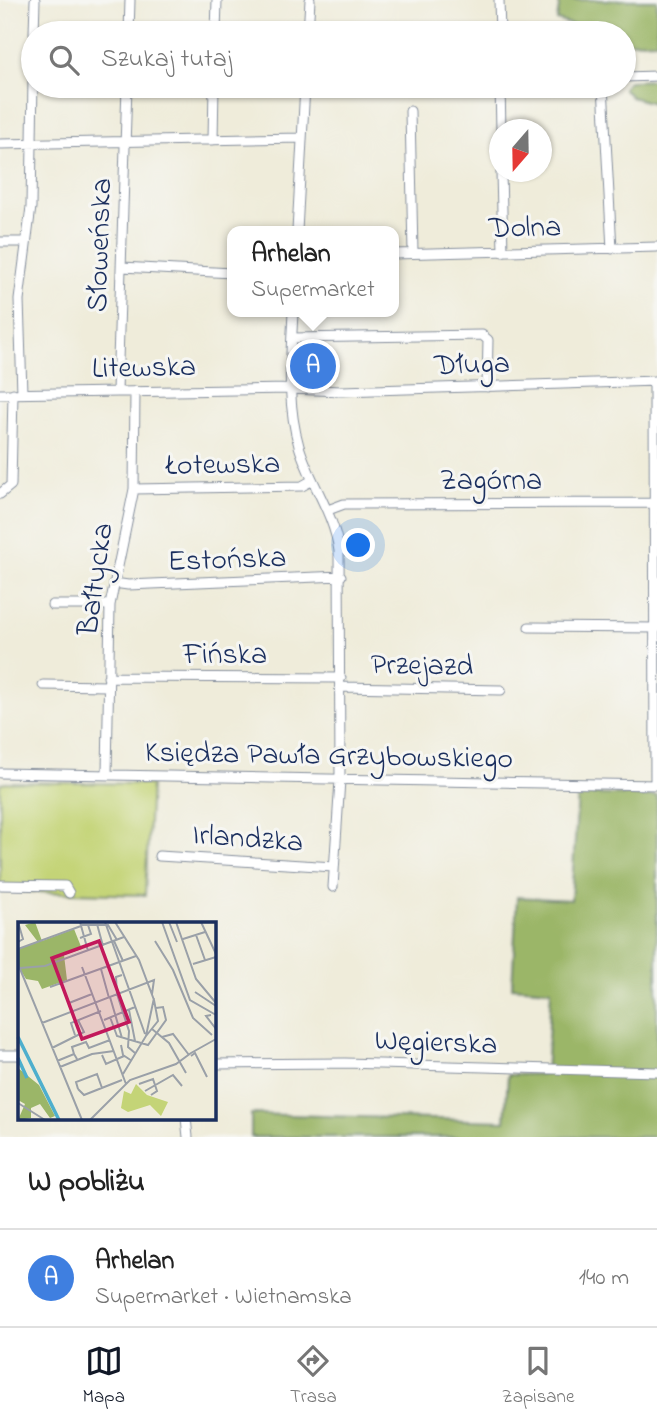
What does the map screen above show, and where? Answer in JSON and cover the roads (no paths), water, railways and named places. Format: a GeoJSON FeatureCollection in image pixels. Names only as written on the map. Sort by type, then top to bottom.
{"type":"FeatureCollection","features":[{"type":"Feature","properties":{"kind":"street"},"geometry":{"type":"LineString","coordinates":[[34,21],[35,0]]}},
{"type":"Feature","properties":{"kind":"street"},"geometry":{"type":"LineString","coordinates":[[129,21],[130,0]]}},
{"type":"Feature","properties":{"kind":"street"},"geometry":{"type":"LineString","coordinates":[[216,21],[217,0]]}},
{"type":"Feature","properties":{"kind":"street"},"geometry":{"type":"LineString","coordinates":[[309,21],[310,0]]}},
{"type":"Feature","properties":{"kind":"street"},"geometry":{"type":"LineString","coordinates":[[499,0],[500,21]]}},
{"type":"Feature","properties":{"kind":"street"},"geometry":{"type":"LineString","coordinates":[[636,77],[657,76]]}},
{"type":"Feature","properties":{"kind":"street"},"geometry":{"type":"LineString","coordinates":[[0,494],[11,485],[18,393],[19,300],[31,206],[33,98]]}},
{"type":"Feature","properties":{"kind":"street","name":"Słoweńska"},"geometry":{"type":"LineString","coordinates":[[117,391],[127,98]]}},
{"type":"Feature","properties":{"kind":"street"},"geometry":{"type":"LineString","coordinates":[[213,140],[214,98]]}},
{"type":"Feature","properties":{"kind":"street"},"geometry":{"type":"LineString","coordinates":[[297,226],[304,98]]}},
{"type":"Feature","properties":{"kind":"street"},"geometry":{"type":"LineString","coordinates":[[500,98],[500,119]]}},
{"type":"Feature","properties":{"kind":"street"},"geometry":{"type":"LineString","coordinates":[[604,98],[612,249]]}},
{"type":"Feature","properties":{"kind":"street"},"geometry":{"type":"LineString","coordinates":[[410,111],[413,253]]}},
{"type":"Feature","properties":{"kind":"street"},"geometry":{"type":"LineString","coordinates":[[0,144],[302,138]]}},
{"type":"Feature","properties":{"kind":"street"},"geometry":{"type":"LineString","coordinates":[[501,182],[503,252]]}},
{"type":"Feature","properties":{"kind":"street"},"geometry":{"type":"LineString","coordinates":[[0,242],[25,242]]}},
{"type":"Feature","properties":{"kind":"street","name":"Dolna"},"geometry":{"type":"LineString","coordinates":[[399,254],[657,247]]}},
{"type":"Feature","properties":{"kind":"street"},"geometry":{"type":"LineString","coordinates":[[122,267],[227,273]]}},
{"type":"Feature","properties":{"kind":"street"},"geometry":{"type":"LineString","coordinates":[[293,317],[289,389],[291,414],[311,481],[328,510],[337,533],[341,576],[340,780],[333,887]]}},
{"type":"Feature","properties":{"kind":"street"},"geometry":{"type":"LineString","coordinates":[[292,338],[482,335],[488,340],[487,387]]}},
{"type":"Feature","properties":{"kind":"street"},"geometry":{"type":"LineString","coordinates":[[655,381],[656,785]]}},
{"type":"Feature","properties":{"kind":"street","name":"Długa"},"geometry":{"type":"LineString","coordinates":[[289,389],[342,391],[655,381]]}},
{"type":"Feature","properties":{"kind":"street","name":"Litewska"},"geometry":{"type":"LineString","coordinates":[[0,394],[289,389]]}},
{"type":"Feature","properties":{"kind":"street","name":"Bałtycka"},"geometry":{"type":"LineString","coordinates":[[107,774],[110,605],[134,489],[137,459],[135,391]]}},
{"type":"Feature","properties":{"kind":"street","name":"Łotewska"},"geometry":{"type":"LineString","coordinates":[[134,489],[302,486],[311,481]]}},
{"type":"Feature","properties":{"kind":"street","name":"Zagórna"},"geometry":{"type":"LineString","coordinates":[[328,510],[344,505],[656,503]]}},
{"type":"Feature","properties":{"kind":"street","name":"Estońska"},"geometry":{"type":"LineString","coordinates":[[114,583],[155,584],[341,576]]}},
{"type":"Feature","properties":{"kind":"street"},"geometry":{"type":"LineString","coordinates":[[52,605],[110,605]]}},
{"type":"Feature","properties":{"kind":"street"},"geometry":{"type":"LineString","coordinates":[[529,627],[657,628]]}},
{"type":"Feature","properties":{"kind":"street","name":"Fińska"},"geometry":{"type":"LineString","coordinates":[[43,685],[108,682],[341,682]]}},
{"type":"Feature","properties":{"kind":"street","name":"Przejazd"},"geometry":{"type":"LineString","coordinates":[[341,682],[502,690]]}},
{"type":"Feature","properties":{"kind":"street","name":"Księdza Pawła Grzybowskiego"},"geometry":{"type":"LineString","coordinates":[[0,773],[656,785]]}},
{"type":"Feature","properties":{"kind":"street","name":"Irlandzka"},"geometry":{"type":"LineString","coordinates":[[159,856],[334,867]]}},
{"type":"Feature","properties":{"kind":"street"},"geometry":{"type":"LineString","coordinates":[[0,886],[65,886],[69,893]]}},
{"type":"Feature","properties":{"kind":"street"},"geometry":{"type":"LineString","coordinates":[[0,1055],[18,1055]]}},
{"type":"Feature","properties":{"kind":"street","name":"Węgierska"},"geometry":{"type":"LineString","coordinates":[[215,1064],[345,1063],[657,1072]]}},
{"type":"Feature","properties":{"kind":"place","name":"Arhelan"},"geometry":{"type":"Point","coordinates":[313,366]}}]}
